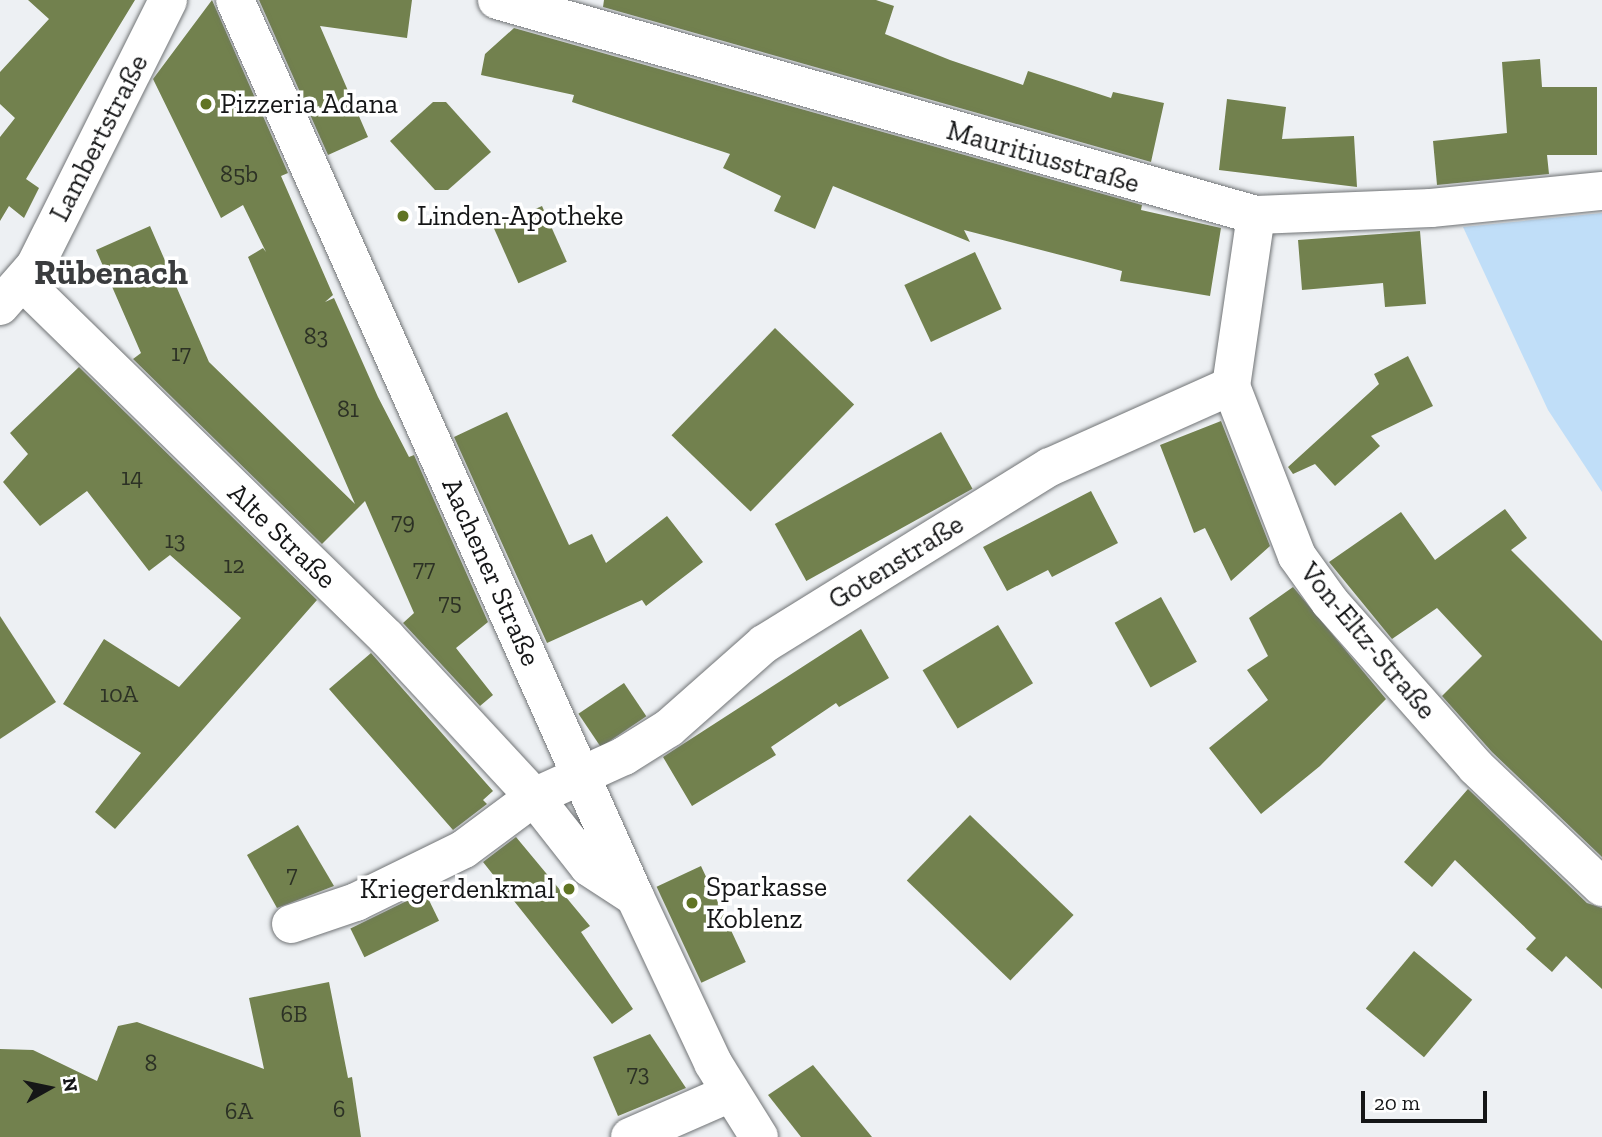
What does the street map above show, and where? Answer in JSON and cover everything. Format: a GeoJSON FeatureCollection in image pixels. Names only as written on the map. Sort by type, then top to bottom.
{"type":"FeatureCollection","features":[{"type":"Feature","properties":{"kind":"street","name":"Lambertstraße"},"geometry":{"type":"LineString","coordinates":[[12,294],[168,0]]}},
{"type":"Feature","properties":{"kind":"street","name":"Aachener Straße"},"geometry":{"type":"LineString","coordinates":[[235,0],[583,773],[635,897],[730,1093],[759,1137]]}},
{"type":"Feature","properties":{"kind":"street","name":"Mauritiusstraße"},"geometry":{"type":"LineString","coordinates":[[497,0],[1255,215],[1431,208],[1602,191]]}},
{"type":"Feature","properties":{"kind":"street","name":"Von-Eltz-Straße"},"geometry":{"type":"LineString","coordinates":[[1255,215],[1231,386],[1297,556],[1329,602],[1476,767],[1602,887]]}},
{"type":"Feature","properties":{"kind":"street","name":"Alte Straße"},"geometry":{"type":"LineString","coordinates":[[12,294],[387,638],[534,797],[589,867],[635,897]]}},
{"type":"Feature","properties":{"kind":"street","name":"Gotenstraße"},"geometry":{"type":"LineString","coordinates":[[583,773],[624,756],[669,728],[764,644],[1050,467],[1231,386]]}},
{"type":"Feature","properties":{"kind":"street"},"geometry":{"type":"LineString","coordinates":[[291,924],[356,902],[464,849],[534,797],[583,773]]}},
{"type":"Feature","properties":{"kind":"street"},"geometry":{"type":"LineString","coordinates":[[630,1137],[730,1093]]}},
{"type":"Feature","properties":{"kind":"shaded area"},"geometry":{"type":"Polygon","coordinates":[[[1602,213],[1602,492],[1548,410],[1463,227],[1602,213]]]}},
{"type":"Feature","properties":{"kind":"building"},"geometry":{"type":"Polygon","coordinates":[[[28,0],[135,0],[26,179],[39,188],[24,218],[9,206],[0,221],[0,137],[15,118],[0,104],[0,72],[49,19],[28,0]]]}},
{"type":"Feature","properties":{"kind":"building"},"geometry":{"type":"Polygon","coordinates":[[[212,0],[288,173],[281,176],[333,295],[325,302],[334,298],[378,397],[409,457],[414,455],[488,622],[456,648],[493,695],[480,706],[403,623],[414,613],[365,501],[322,544],[133,359],[141,353],[96,250],[150,226],[209,362],[355,504],[248,257],[263,248],[266,252],[243,205],[221,218],[153,79],[212,0]]]}},
{"type":"Feature","properties":{"kind":"building"},"geometry":{"type":"Polygon","coordinates":[[[259,0],[412,0],[407,38],[320,26],[368,137],[328,155],[259,0]]]}},
{"type":"Feature","properties":{"kind":"building"},"geometry":{"type":"Polygon","coordinates":[[[604,0],[876,0],[894,6],[885,34],[950,60],[1023,85],[1028,71],[1111,98],[1113,92],[1164,103],[1151,162],[603,7],[604,0]]]}},
{"type":"Feature","properties":{"kind":"building"},"geometry":{"type":"Polygon","coordinates":[[[514,28],[1142,205],[1141,210],[1221,228],[1210,296],[1120,281],[1122,271],[964,230],[970,242],[833,186],[815,229],[774,211],[781,196],[723,168],[730,154],[572,102],[574,95],[481,75],[485,54],[514,28]]]}},
{"type":"Feature","properties":{"kind":"building"},"geometry":{"type":"Polygon","coordinates":[[[1540,59],[1542,87],[1597,87],[1597,155],[1547,155],[1549,174],[1437,185],[1433,141],[1507,133],[1502,62],[1540,59]]]}},
{"type":"Feature","properties":{"kind":"building"},"geometry":{"type":"Polygon","coordinates":[[[1227,99],[1286,107],[1282,139],[1354,136],[1357,187],[1219,170],[1227,99]]]}},
{"type":"Feature","properties":{"kind":"building"},"geometry":{"type":"Polygon","coordinates":[[[433,102],[446,102],[491,152],[448,190],[435,190],[390,141],[433,102]]]}},
{"type":"Feature","properties":{"kind":"building"},"geometry":{"type":"Polygon","coordinates":[[[542,206],[567,262],[518,283],[494,228],[542,206]]]}},
{"type":"Feature","properties":{"kind":"building"},"geometry":{"type":"Polygon","coordinates":[[[1420,231],[1426,304],[1385,307],[1383,283],[1302,290],[1298,240],[1420,231]]]}},
{"type":"Feature","properties":{"kind":"building"},"geometry":{"type":"Polygon","coordinates":[[[975,252],[1002,309],[931,342],[904,285],[975,252]]]}},
{"type":"Feature","properties":{"kind":"building"},"geometry":{"type":"Polygon","coordinates":[[[775,328],[854,404],[751,512],[671,435],[775,328]]]}},
{"type":"Feature","properties":{"kind":"building"},"geometry":{"type":"Polygon","coordinates":[[[1408,356],[1433,406],[1371,436],[1380,446],[1335,486],[1315,464],[1293,474],[1288,467],[1379,384],[1374,374],[1408,356]]]}},
{"type":"Feature","properties":{"kind":"building"},"geometry":{"type":"Polygon","coordinates":[[[79,367],[317,600],[115,829],[95,812],[141,753],[63,704],[104,639],[179,687],[241,618],[170,555],[149,571],[87,491],[40,526],[3,482],[28,454],[10,433],[79,367]]]}},
{"type":"Feature","properties":{"kind":"building"},"geometry":{"type":"Polygon","coordinates":[[[507,412],[569,545],[592,534],[606,563],[667,516],[703,562],[646,606],[642,600],[547,643],[454,437],[507,412]]]}},
{"type":"Feature","properties":{"kind":"building"},"geometry":{"type":"Polygon","coordinates":[[[1221,421],[1270,546],[1231,581],[1205,528],[1194,533],[1160,445],[1221,421]]]}},
{"type":"Feature","properties":{"kind":"building"},"geometry":{"type":"Polygon","coordinates":[[[941,432],[973,489],[806,581],[775,524],[941,432]]]}},
{"type":"Feature","properties":{"kind":"building"},"geometry":{"type":"Polygon","coordinates":[[[1091,491],[1118,543],[1052,577],[1048,570],[1007,591],[983,547],[1091,491]]]}},
{"type":"Feature","properties":{"kind":"building"},"geometry":{"type":"Polygon","coordinates":[[[1505,509],[1527,538],[1511,550],[1602,641],[1602,857],[1492,752],[1442,696],[1482,656],[1437,608],[1392,639],[1329,562],[1401,512],[1435,560],[1505,509]]]}},
{"type":"Feature","properties":{"kind":"building"},"geometry":{"type":"Polygon","coordinates":[[[1293,587],[1386,699],[1320,766],[1261,814],[1209,748],[1268,700],[1247,670],[1268,656],[1249,618],[1293,587]]]}},
{"type":"Feature","properties":{"kind":"building"},"geometry":{"type":"Polygon","coordinates":[[[1161,597],[1197,662],[1151,687],[1115,623],[1161,597]]]}},
{"type":"Feature","properties":{"kind":"building"},"geometry":{"type":"Polygon","coordinates":[[[0,616],[56,702],[0,739],[0,616]]]}},
{"type":"Feature","properties":{"kind":"building"},"geometry":{"type":"Polygon","coordinates":[[[998,625],[1033,683],[958,729],[923,670],[998,625]]]}},
{"type":"Feature","properties":{"kind":"building"},"geometry":{"type":"Polygon","coordinates":[[[861,629],[889,678],[839,707],[836,703],[771,747],[776,755],[692,806],[663,757],[861,629]]]}},
{"type":"Feature","properties":{"kind":"building"},"geometry":{"type":"Polygon","coordinates":[[[371,653],[493,791],[483,800],[487,804],[453,830],[329,689],[371,653]]]}},
{"type":"Feature","properties":{"kind":"building"},"geometry":{"type":"Polygon","coordinates":[[[624,683],[646,716],[601,747],[578,714],[624,683]]]}},
{"type":"Feature","properties":{"kind":"building"},"geometry":{"type":"Polygon","coordinates":[[[1468,789],[1587,903],[1602,908],[1602,989],[1566,956],[1552,972],[1526,949],[1536,938],[1455,860],[1432,887],[1404,862],[1468,789]]]}},
{"type":"Feature","properties":{"kind":"building"},"geometry":{"type":"Polygon","coordinates":[[[970,815],[1074,915],[1010,980],[907,880],[970,815]]]}},
{"type":"Feature","properties":{"kind":"building"},"geometry":{"type":"Polygon","coordinates":[[[298,825],[334,886],[277,908],[247,855],[298,825]]]}},
{"type":"Feature","properties":{"kind":"building"},"geometry":{"type":"Polygon","coordinates":[[[516,837],[590,926],[581,932],[633,1009],[612,1024],[483,862],[516,837]]]}},
{"type":"Feature","properties":{"kind":"building"},"geometry":{"type":"Polygon","coordinates":[[[701,866],[746,962],[701,983],[657,887],[701,866]]]}},
{"type":"Feature","properties":{"kind":"building"},"geometry":{"type":"Polygon","coordinates":[[[425,892],[439,921],[364,957],[350,928],[425,892]]]}},
{"type":"Feature","properties":{"kind":"building"},"geometry":{"type":"Polygon","coordinates":[[[1414,951],[1472,1000],[1424,1057],[1366,1008],[1414,951]]]}},
{"type":"Feature","properties":{"kind":"building"},"geometry":{"type":"Polygon","coordinates":[[[329,982],[348,1078],[352,1077],[361,1137],[0,1137],[0,1049],[33,1050],[97,1081],[118,1026],[137,1022],[264,1069],[249,998],[329,982]]]}},
{"type":"Feature","properties":{"kind":"building"},"geometry":{"type":"Polygon","coordinates":[[[650,1034],[686,1088],[618,1116],[593,1057],[650,1034]]]}},
{"type":"Feature","properties":{"kind":"building"},"geometry":{"type":"Polygon","coordinates":[[[813,1065],[872,1137],[801,1137],[768,1095],[813,1065]]]}},
{"type":"Feature","properties":{"kind":"place","name":"Pizzeria Adana"},"geometry":{"type":"Point","coordinates":[206,104]}},
{"type":"Feature","properties":{"kind":"place","name":"Linden-Apotheke"},"geometry":{"type":"Point","coordinates":[403,216]}},
{"type":"Feature","properties":{"kind":"place","name":"Kriegerdenkmal"},"geometry":{"type":"Point","coordinates":[569,889]}},
{"type":"Feature","properties":{"kind":"place","name":"Sparkasse Koblenz"},"geometry":{"type":"Point","coordinates":[692,903]}},
{"type":"Feature","properties":{"kind":"district","name":"Rübenach"},"geometry":{"type":"Point","coordinates":[111,272]}}]}
